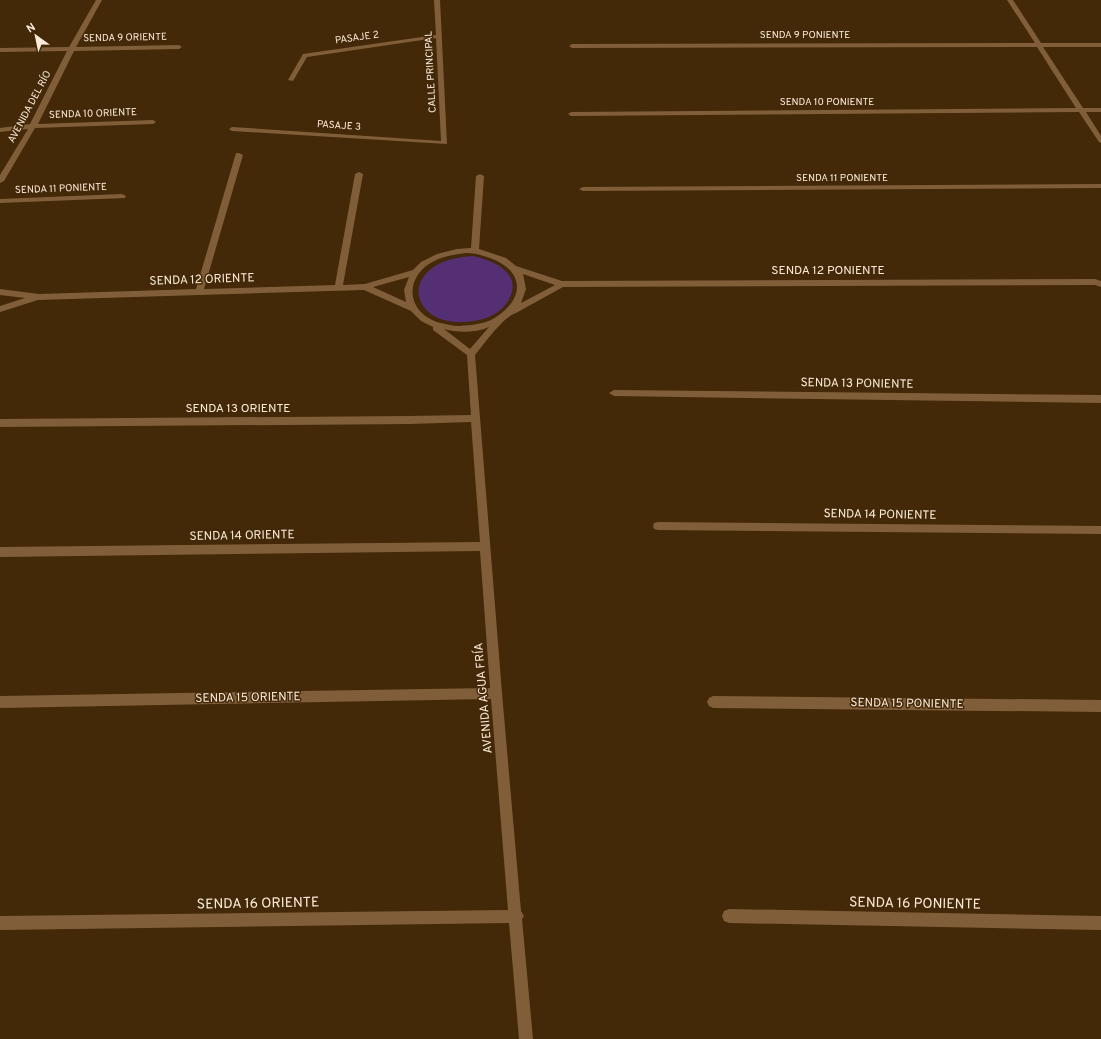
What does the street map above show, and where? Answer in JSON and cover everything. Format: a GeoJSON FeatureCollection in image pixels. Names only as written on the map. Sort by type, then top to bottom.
{"type":"FeatureCollection","features":[{"type":"Feature","properties":{"kind":"street","name":"AVENIDA DEL RÍO"},"geometry":{"type":"LineString","coordinates":[[0,181],[33,126],[72,48],[99,0]]}},
{"type":"Feature","properties":{"kind":"street","name":"CALLE PRINCIPAL"},"geometry":{"type":"LineString","coordinates":[[437,0],[445,143]]}},
{"type":"Feature","properties":{"kind":"street"},"geometry":{"type":"LineString","coordinates":[[1010,0],[1101,141]]}},
{"type":"Feature","properties":{"kind":"street","name":"PASAJE 2"},"geometry":{"type":"LineString","coordinates":[[292,80],[305,55],[439,36]]}},
{"type":"Feature","properties":{"kind":"street"},"geometry":{"type":"LineString","coordinates":[[1038,44],[1101,44]]}},
{"type":"Feature","properties":{"kind":"street","name":"SENDA 9 PONIENTE"},"geometry":{"type":"LineString","coordinates":[[572,46],[1038,44]]}},
{"type":"Feature","properties":{"kind":"street","name":"SENDA 9 ORIENTE"},"geometry":{"type":"LineString","coordinates":[[72,48],[179,47]]}},
{"type":"Feature","properties":{"kind":"street"},"geometry":{"type":"LineString","coordinates":[[0,50],[72,48]]}},
{"type":"Feature","properties":{"kind":"street"},"geometry":{"type":"LineString","coordinates":[[1082,110],[1101,110]]}},
{"type":"Feature","properties":{"kind":"street","name":"SENDA 10 PONIENTE"},"geometry":{"type":"LineString","coordinates":[[571,114],[1082,110]]}},
{"type":"Feature","properties":{"kind":"street","name":"SENDA 10 ORIENTE"},"geometry":{"type":"LineString","coordinates":[[33,126],[153,122]]}},
{"type":"Feature","properties":{"kind":"street"},"geometry":{"type":"LineString","coordinates":[[0,130],[33,126]]}},
{"type":"Feature","properties":{"kind":"street","name":"PASAJE 3"},"geometry":{"type":"LineString","coordinates":[[232,129],[445,143]]}},
{"type":"Feature","properties":{"kind":"street"},"geometry":{"type":"LineString","coordinates":[[199,292],[239,155]]}},
{"type":"Feature","properties":{"kind":"street"},"geometry":{"type":"LineString","coordinates":[[339,287],[359,174]]}},
{"type":"Feature","properties":{"kind":"street"},"geometry":{"type":"LineString","coordinates":[[475,250],[480,176]]}},
{"type":"Feature","properties":{"kind":"street","name":"SENDA 11 PONIENTE"},"geometry":{"type":"LineString","coordinates":[[583,189],[1101,186]]}},
{"type":"Feature","properties":{"kind":"street","name":"SENDA 11 PONIENTE"},"geometry":{"type":"LineString","coordinates":[[0,201],[122,196]]}},
{"type":"Feature","properties":{"kind":"street"},"geometry":{"type":"LineString","coordinates":[[428,322],[440,327],[463,330],[486,326],[500,320],[510,313],[522,296],[523,287],[521,278],[516,269],[506,260],[492,253],[475,250],[458,250],[441,255],[426,262],[415,272],[409,284],[408,296],[412,308],[419,315],[428,322],[471,354],[500,320]]}},
{"type":"Feature","properties":{"kind":"street","name":"SENDA 12 PONIENTE"},"geometry":{"type":"LineString","coordinates":[[516,269],[562,284],[1099,282]]}},
{"type":"Feature","properties":{"kind":"street","name":"SENDA 12 ORIENTE"},"geometry":{"type":"LineString","coordinates":[[0,292],[39,297],[365,286],[415,272]]}},
{"type":"Feature","properties":{"kind":"street","name":"SENDA 12 PONIENTE"},"geometry":{"type":"LineString","coordinates":[[510,313],[562,284]]}},
{"type":"Feature","properties":{"kind":"street","name":"SENDA 12 ORIENTE"},"geometry":{"type":"LineString","coordinates":[[365,286],[412,308]]}},
{"type":"Feature","properties":{"kind":"street","name":"SENDA 12 ORIENTE"},"geometry":{"type":"LineString","coordinates":[[0,309],[39,297]]}},
{"type":"Feature","properties":{"kind":"street","name":"AVENIDA AGUA FRÍA"},"geometry":{"type":"LineString","coordinates":[[471,354],[496,693],[517,916],[526,1039]]}},
{"type":"Feature","properties":{"kind":"street","name":"SENDA 13 PONIENTE"},"geometry":{"type":"LineString","coordinates":[[614,393],[1101,399]]}},
{"type":"Feature","properties":{"kind":"street","name":"SENDA 13 ORIENTE"},"geometry":{"type":"LineString","coordinates":[[0,423],[476,418]]}},
{"type":"Feature","properties":{"kind":"street","name":"SENDA 14 PONIENTE"},"geometry":{"type":"LineString","coordinates":[[658,526],[1101,530]]}},
{"type":"Feature","properties":{"kind":"street","name":"SENDA 14 ORIENTE"},"geometry":{"type":"LineString","coordinates":[[0,552],[485,546]]}},
{"type":"Feature","properties":{"kind":"street","name":"SENDA 15 ORIENTE"},"geometry":{"type":"LineString","coordinates":[[0,702],[496,693]]}},
{"type":"Feature","properties":{"kind":"street","name":"SENDA 15 PONIENTE"},"geometry":{"type":"LineString","coordinates":[[713,702],[1101,706]]}},
{"type":"Feature","properties":{"kind":"street","name":"SENDA 16 ORIENTE"},"geometry":{"type":"LineString","coordinates":[[0,923],[517,916]]}},
{"type":"Feature","properties":{"kind":"street","name":"SENDA 16 PONIENTE"},"geometry":{"type":"LineString","coordinates":[[729,916],[1101,923]]}},
{"type":"Feature","properties":{"kind":"shaded area"},"geometry":{"type":"Polygon","coordinates":[[[473,256],[482,258],[499,266],[506,271],[511,278],[513,285],[511,294],[506,304],[500,311],[492,316],[474,321],[451,322],[434,316],[423,306],[419,294],[421,281],[430,269],[448,260],[473,256]]]}}]}
